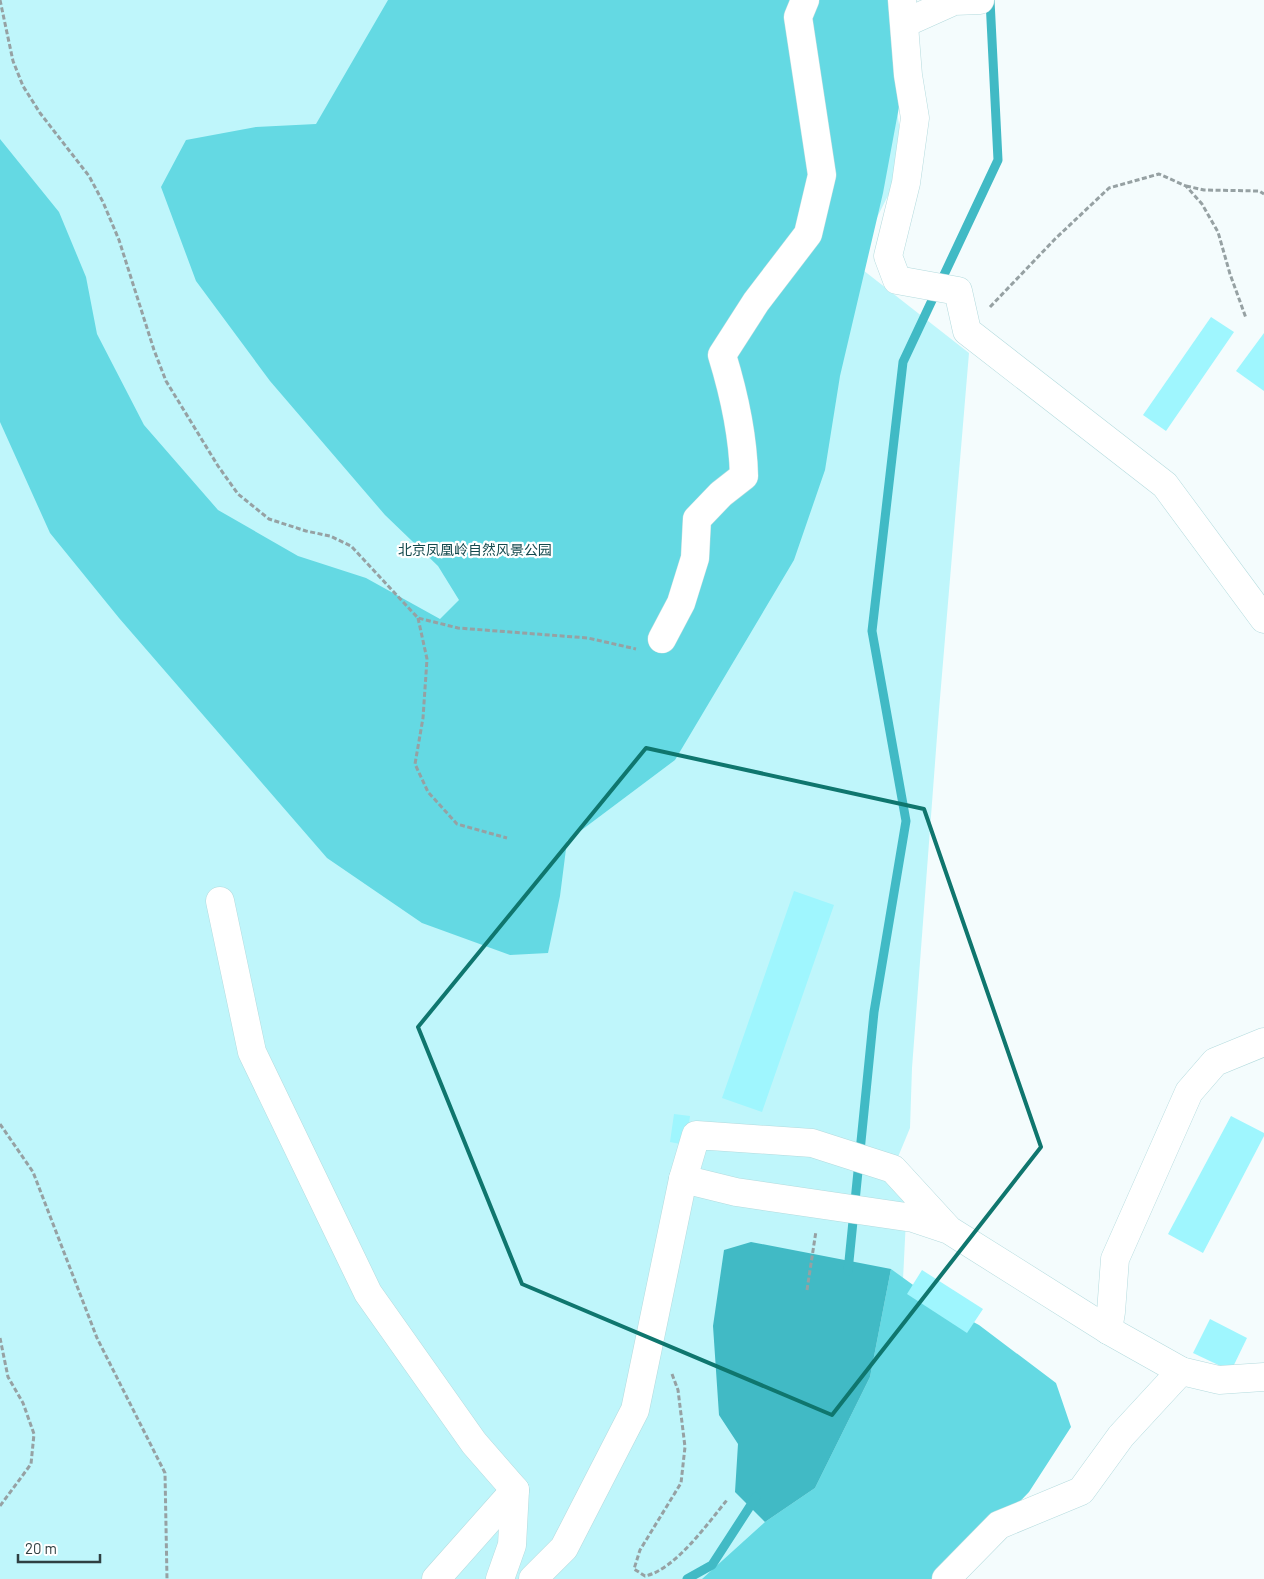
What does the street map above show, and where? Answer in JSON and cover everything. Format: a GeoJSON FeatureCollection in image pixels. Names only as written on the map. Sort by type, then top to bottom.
{"type":"FeatureCollection","features":[{"type":"Feature","properties":{"kind":"street"},"geometry":{"type":"LineString","coordinates":[[662,639],[681,603],[695,558],[697,519],[722,494],[744,476],[744,460],[734,395],[722,354],[756,302],[808,234],[822,175],[798,17],[804,0]]}},
{"type":"Feature","properties":{"kind":"street"},"geometry":{"type":"LineString","coordinates":[[967,1],[904,12],[908,75],[915,118],[906,183],[888,256],[897,280],[958,291],[967,331],[1165,485],[1264,619]]}},
{"type":"Feature","properties":{"kind":"street"},"geometry":{"type":"LineString","coordinates":[[220,901],[252,1052],[368,1293],[474,1443],[515,1490],[512,1546],[500,1579]]}},
{"type":"Feature","properties":{"kind":"street"},"geometry":{"type":"LineString","coordinates":[[1108,1330],[1115,1259],[1189,1092],[1215,1062],[1264,1042]]}},
{"type":"Feature","properties":{"kind":"street"},"geometry":{"type":"LineString","coordinates":[[533,1579],[564,1548],[635,1410],[683,1179],[696,1135],[812,1143],[893,1169],[949,1230]]}},
{"type":"Feature","properties":{"kind":"street"},"geometry":{"type":"LineString","coordinates":[[683,1179],[736,1192],[913,1218],[949,1230],[1108,1330],[1181,1371],[1219,1380],[1264,1377]]}},
{"type":"Feature","properties":{"kind":"street"},"geometry":{"type":"LineString","coordinates":[[946,1579],[999,1525],[1082,1490],[1121,1436],[1181,1371]]}},
{"type":"Feature","properties":{"kind":"street"},"geometry":{"type":"LineString","coordinates":[[436,1579],[515,1490]]}},
{"type":"Feature","properties":{"kind":"path"},"geometry":{"type":"LineString","coordinates":[[0,0],[13,61],[23,86],[40,113],[88,176],[102,202],[119,240],[154,350],[166,381],[218,466],[238,494],[269,519],[306,531],[330,536],[351,546],[418,618],[427,659],[423,718],[415,764],[428,792],[457,824],[507,838]]}},
{"type":"Feature","properties":{"kind":"path"},"geometry":{"type":"LineString","coordinates":[[967,331],[1055,239],[1109,188],[1159,174],[1186,186],[1204,190],[1259,191],[1264,194]]}},
{"type":"Feature","properties":{"kind":"path"},"geometry":{"type":"LineString","coordinates":[[1186,186],[1202,204],[1218,232],[1230,274],[1246,318]]}},
{"type":"Feature","properties":{"kind":"path"},"geometry":{"type":"LineString","coordinates":[[418,618],[458,628],[588,638],[636,649],[662,639]]}},
{"type":"Feature","properties":{"kind":"path"},"geometry":{"type":"LineString","coordinates":[[0,1124],[33,1172],[97,1338],[165,1473],[167,1579]]}},
{"type":"Feature","properties":{"kind":"path"},"geometry":{"type":"LineString","coordinates":[[807,1290],[820,1204]]}},
{"type":"Feature","properties":{"kind":"path"},"geometry":{"type":"LineString","coordinates":[[0,1338],[8,1376],[23,1403],[34,1434],[31,1464],[0,1506]]}},
{"type":"Feature","properties":{"kind":"path"},"geometry":{"type":"LineString","coordinates":[[670,1369],[678,1390],[685,1447],[681,1484],[640,1550],[634,1570],[645,1576],[653,1574],[682,1553],[727,1500]]}},
{"type":"Feature","properties":{"kind":"highlighted area"},"geometry":{"type":"Polygon","coordinates":[[[646,748],[924,809],[1041,1147],[832,1415],[522,1284],[418,1027],[646,748]]]}},
{"type":"Feature","properties":{"kind":"green space","name":"北京凤凰岭自然风景公园"},"geometry":{"type":"Polygon","coordinates":[[[0,0],[883,0],[904,164],[854,263],[969,353],[939,710],[912,1068],[910,1128],[893,1169],[907,1199],[901,1320],[946,1579],[0,1579],[0,0]]]}},
{"type":"Feature","properties":{"kind":"green space"},"geometry":{"type":"Polygon","coordinates":[[[388,0],[896,0],[904,80],[883,193],[840,376],[825,470],[794,560],[675,760],[567,841],[560,896],[548,953],[510,955],[422,923],[327,858],[119,618],[50,533],[0,422],[0,139],[59,212],[86,277],[97,334],[144,425],[218,510],[298,556],[366,578],[440,619],[459,600],[438,566],[385,515],[270,381],[196,281],[161,187],[186,140],[256,127],[316,124],[388,0]]]}},
{"type":"Feature","properties":{"kind":"green space"},"geometry":{"type":"Polygon","coordinates":[[[891,1269],[938,1303],[979,1325],[1056,1383],[1071,1427],[1029,1492],[945,1579],[702,1579],[765,1522],[815,1488],[870,1377],[891,1269]]]}},
{"type":"Feature","properties":{"kind":"shaded area"},"geometry":{"type":"Polygon","coordinates":[[[751,1242],[891,1269],[870,1377],[815,1488],[765,1522],[735,1492],[738,1444],[719,1415],[713,1326],[724,1250],[751,1242]]]}},
{"type":"Feature","properties":{"kind":"building"},"geometry":{"type":"Polygon","coordinates":[[[1211,317],[1234,332],[1166,431],[1143,415],[1211,317]]]}},
{"type":"Feature","properties":{"kind":"building"},"geometry":{"type":"Polygon","coordinates":[[[1264,333],[1264,391],[1236,371],[1264,333]]]}},
{"type":"Feature","properties":{"kind":"building"},"geometry":{"type":"Polygon","coordinates":[[[794,891],[834,905],[762,1112],[722,1098],[794,891]]]}},
{"type":"Feature","properties":{"kind":"building"},"geometry":{"type":"Polygon","coordinates":[[[674,1114],[690,1116],[686,1145],[670,1142],[674,1114]]]}},
{"type":"Feature","properties":{"kind":"building"},"geometry":{"type":"Polygon","coordinates":[[[1231,1116],[1264,1133],[1264,1136],[1203,1253],[1168,1234],[1231,1116]]]}},
{"type":"Feature","properties":{"kind":"building"},"geometry":{"type":"Polygon","coordinates":[[[922,1270],[983,1309],[967,1333],[907,1294],[922,1270]]]}},
{"type":"Feature","properties":{"kind":"building"},"geometry":{"type":"Polygon","coordinates":[[[1210,1319],[1247,1338],[1231,1371],[1193,1353],[1210,1319]]]}},
{"type":"Feature","properties":{"kind":"waterway"},"geometry":{"type":"LineString","coordinates":[[848,1271],[874,1012],[906,821],[872,631],[903,362],[998,160],[990,0]]}},
{"type":"Feature","properties":{"kind":"waterway"},"geometry":{"type":"LineString","coordinates":[[687,1579],[712,1565],[756,1497]]}}]}
